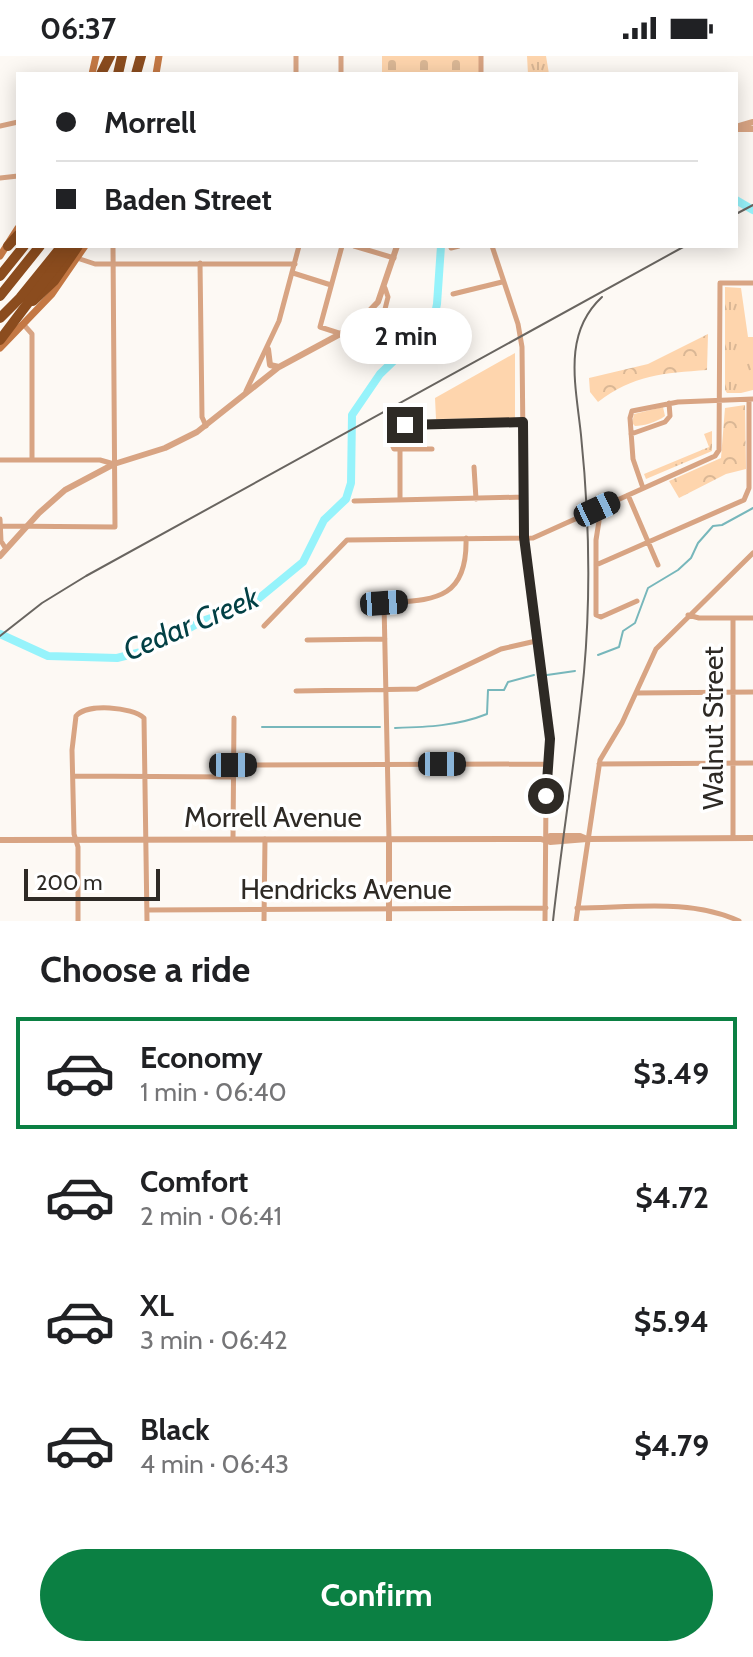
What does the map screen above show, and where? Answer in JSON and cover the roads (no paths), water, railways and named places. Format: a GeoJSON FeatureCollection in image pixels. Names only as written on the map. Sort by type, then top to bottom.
{"type":"FeatureCollection","features":[{"type":"Feature","properties":{"kind":"highway"},"geometry":{"type":"LineString","coordinates":[[8,246],[16,237]]}},
{"type":"Feature","properties":{"kind":"highway"},"geometry":{"type":"LineString","coordinates":[[0,276],[22,248]]}},
{"type":"Feature","properties":{"kind":"highway"},"geometry":{"type":"LineString","coordinates":[[0,296],[38,248]]}},
{"type":"Feature","properties":{"kind":"highway"},"geometry":{"type":"LineString","coordinates":[[0,318],[60,248]]}},
{"type":"Feature","properties":{"kind":"highway"},"geometry":{"type":"LineString","coordinates":[[0,340],[69,248]]}},
{"type":"Feature","properties":{"kind":"highway"},"geometry":{"type":"LineString","coordinates":[[0,333],[54,281],[77,248]]}},
{"type":"Feature","properties":{"kind":"main road"},"geometry":{"type":"LineString","coordinates":[[0,256],[16,232]]}},
{"type":"Feature","properties":{"kind":"main road"},"geometry":{"type":"LineString","coordinates":[[0,348],[52,294],[84,248]]}},
{"type":"Feature","properties":{"kind":"street"},"geometry":{"type":"LineString","coordinates":[[0,526],[115,527],[113,248]]}},
{"type":"Feature","properties":{"kind":"street"},"geometry":{"type":"LineString","coordinates":[[246,391],[268,349],[299,248]]}},
{"type":"Feature","properties":{"kind":"street"},"geometry":{"type":"LineString","coordinates":[[341,248],[320,324],[325,330],[376,345],[388,297],[385,288]]}},
{"type":"Feature","properties":{"kind":"street"},"geometry":{"type":"LineString","coordinates":[[361,248],[394,258]]}},
{"type":"Feature","properties":{"kind":"street"},"geometry":{"type":"LineString","coordinates":[[0,556],[26,526],[65,490],[114,464],[165,448],[206,426],[279,367],[342,335],[368,314],[385,288],[396,248]]}},
{"type":"Feature","properties":{"kind":"street"},"geometry":{"type":"LineString","coordinates":[[493,248],[521,336],[524,537],[550,739],[545,921]]}},
{"type":"Feature","properties":{"kind":"street"},"geometry":{"type":"LineString","coordinates":[[77,258],[95,264],[295,264]]}},
{"type":"Feature","properties":{"kind":"street"},"geometry":{"type":"LineString","coordinates":[[200,263],[202,417],[206,426]]}},
{"type":"Feature","properties":{"kind":"street"},"geometry":{"type":"LineString","coordinates":[[293,273],[331,285]]}},
{"type":"Feature","properties":{"kind":"street"},"geometry":{"type":"LineString","coordinates":[[453,294],[503,282]]}},
{"type":"Feature","properties":{"kind":"street"},"geometry":{"type":"LineString","coordinates":[[264,626],[347,540],[533,538],[718,454],[720,283],[753,283]]}},
{"type":"Feature","properties":{"kind":"street"},"geometry":{"type":"LineString","coordinates":[[24,325],[32,334],[32,460]]}},
{"type":"Feature","properties":{"kind":"street"},"geometry":{"type":"LineString","coordinates":[[268,349],[270,365],[279,367]]}},
{"type":"Feature","properties":{"kind":"street"},"geometry":{"type":"LineString","coordinates":[[596,565],[744,500],[748,494],[751,400],[669,403],[632,411],[633,463],[643,488]]}},
{"type":"Feature","properties":{"kind":"street"},"geometry":{"type":"LineString","coordinates":[[631,434],[665,422],[670,416],[669,403]]}},
{"type":"Feature","properties":{"kind":"street"},"geometry":{"type":"LineString","coordinates":[[400,500],[397,449],[390,436],[397,426],[523,422]]}},
{"type":"Feature","properties":{"kind":"street"},"geometry":{"type":"LineString","coordinates":[[397,449],[432,449]]}},
{"type":"Feature","properties":{"kind":"street"},"geometry":{"type":"LineString","coordinates":[[0,460],[100,460],[114,464]]}},
{"type":"Feature","properties":{"kind":"street"},"geometry":{"type":"LineString","coordinates":[[474,467],[476,499]]}},
{"type":"Feature","properties":{"kind":"street"},"geometry":{"type":"LineString","coordinates":[[628,495],[658,565]]}},
{"type":"Feature","properties":{"kind":"street"},"geometry":{"type":"LineString","coordinates":[[354,501],[524,497]]}},
{"type":"Feature","properties":{"kind":"street"},"geometry":{"type":"LineString","coordinates":[[597,509],[596,613],[601,617],[637,601]]}},
{"type":"Feature","properties":{"kind":"street"},"geometry":{"type":"LineString","coordinates":[[0,519],[1,541],[6,549]]}},
{"type":"Feature","properties":{"kind":"street"},"geometry":{"type":"LineString","coordinates":[[389,921],[387,691],[381,603],[432,599],[448,592],[464,565],[466,538]]}},
{"type":"Feature","properties":{"kind":"street"},"geometry":{"type":"LineString","coordinates":[[576,921],[599,764],[656,649],[753,553]]}},
{"type":"Feature","properties":{"kind":"street"},"geometry":{"type":"LineString","coordinates":[[688,615],[699,618],[753,618]]}},
{"type":"Feature","properties":{"kind":"street","name":"Walnut Street"},"geometry":{"type":"LineString","coordinates":[[733,618],[733,838]]}},
{"type":"Feature","properties":{"kind":"street"},"geometry":{"type":"LineString","coordinates":[[307,640],[385,639]]}},
{"type":"Feature","properties":{"kind":"street"},"geometry":{"type":"LineString","coordinates":[[296,691],[387,691],[427,686],[501,649],[536,641]]}},
{"type":"Feature","properties":{"kind":"street"},"geometry":{"type":"LineString","coordinates":[[636,693],[753,692]]}},
{"type":"Feature","properties":{"kind":"street"},"geometry":{"type":"LineString","coordinates":[[78,921],[73,729],[76,716],[82,710],[124,709],[141,714],[145,727],[147,921]]}},
{"type":"Feature","properties":{"kind":"street"},"geometry":{"type":"LineString","coordinates":[[233,839],[234,718]]}},
{"type":"Feature","properties":{"kind":"street"},"geometry":{"type":"LineString","coordinates":[[599,764],[753,763]]}},
{"type":"Feature","properties":{"kind":"street"},"geometry":{"type":"LineString","coordinates":[[233,765],[549,764]]}},
{"type":"Feature","properties":{"kind":"street"},"geometry":{"type":"LineString","coordinates":[[73,776],[233,777]]}},
{"type":"Feature","properties":{"kind":"street","name":"Morrell Avenue"},"geometry":{"type":"LineString","coordinates":[[0,840],[546,839],[550,836],[580,836],[587,839],[753,838]]}},
{"type":"Feature","properties":{"kind":"street"},"geometry":{"type":"LineString","coordinates":[[264,921],[265,839]]}},
{"type":"Feature","properties":{"kind":"street","name":"Hendricks Avenue"},"geometry":{"type":"LineString","coordinates":[[147,910],[546,908]]}},
{"type":"Feature","properties":{"kind":"street"},"geometry":{"type":"LineString","coordinates":[[577,908],[691,908],[739,921]]}},
{"type":"Feature","properties":{"kind":"waterway","name":"Cedar Creek"},"geometry":{"type":"LineString","coordinates":[[738,201],[753,210]]}},
{"type":"Feature","properties":{"kind":"waterway","name":"Cedar Creek"},"geometry":{"type":"LineString","coordinates":[[0,634],[48,656],[117,658],[141,652],[202,621],[252,604],[303,562],[324,520],[346,499],[351,483],[352,415],[380,374],[433,323],[441,248]]}},
{"type":"Feature","properties":{"kind":"waterway"},"geometry":{"type":"LineString","coordinates":[[598,655],[619,647],[623,631],[635,623],[648,588],[678,570],[691,558],[698,543],[713,526],[722,525],[753,508]]}},
{"type":"Feature","properties":{"kind":"waterway"},"geometry":{"type":"LineString","coordinates":[[547,675],[575,671]]}},
{"type":"Feature","properties":{"kind":"waterway"},"geometry":{"type":"LineString","coordinates":[[395,728],[453,723],[487,714],[488,690],[504,690],[508,682],[534,675]]}},
{"type":"Feature","properties":{"kind":"waterway"},"geometry":{"type":"LineString","coordinates":[[262,727],[380,727]]}},
{"type":"Feature","properties":{"kind":"tram line"},"geometry":{"type":"LineString","coordinates":[[738,213],[753,205]]}},
{"type":"Feature","properties":{"kind":"tram line"},"geometry":{"type":"LineString","coordinates":[[0,636],[42,603],[86,576],[681,248]]}},
{"type":"Feature","properties":{"kind":"tram line"},"geometry":{"type":"LineString","coordinates":[[553,921],[581,703],[588,613],[586,494],[575,380],[576,344],[589,312],[602,297]]}}]}
